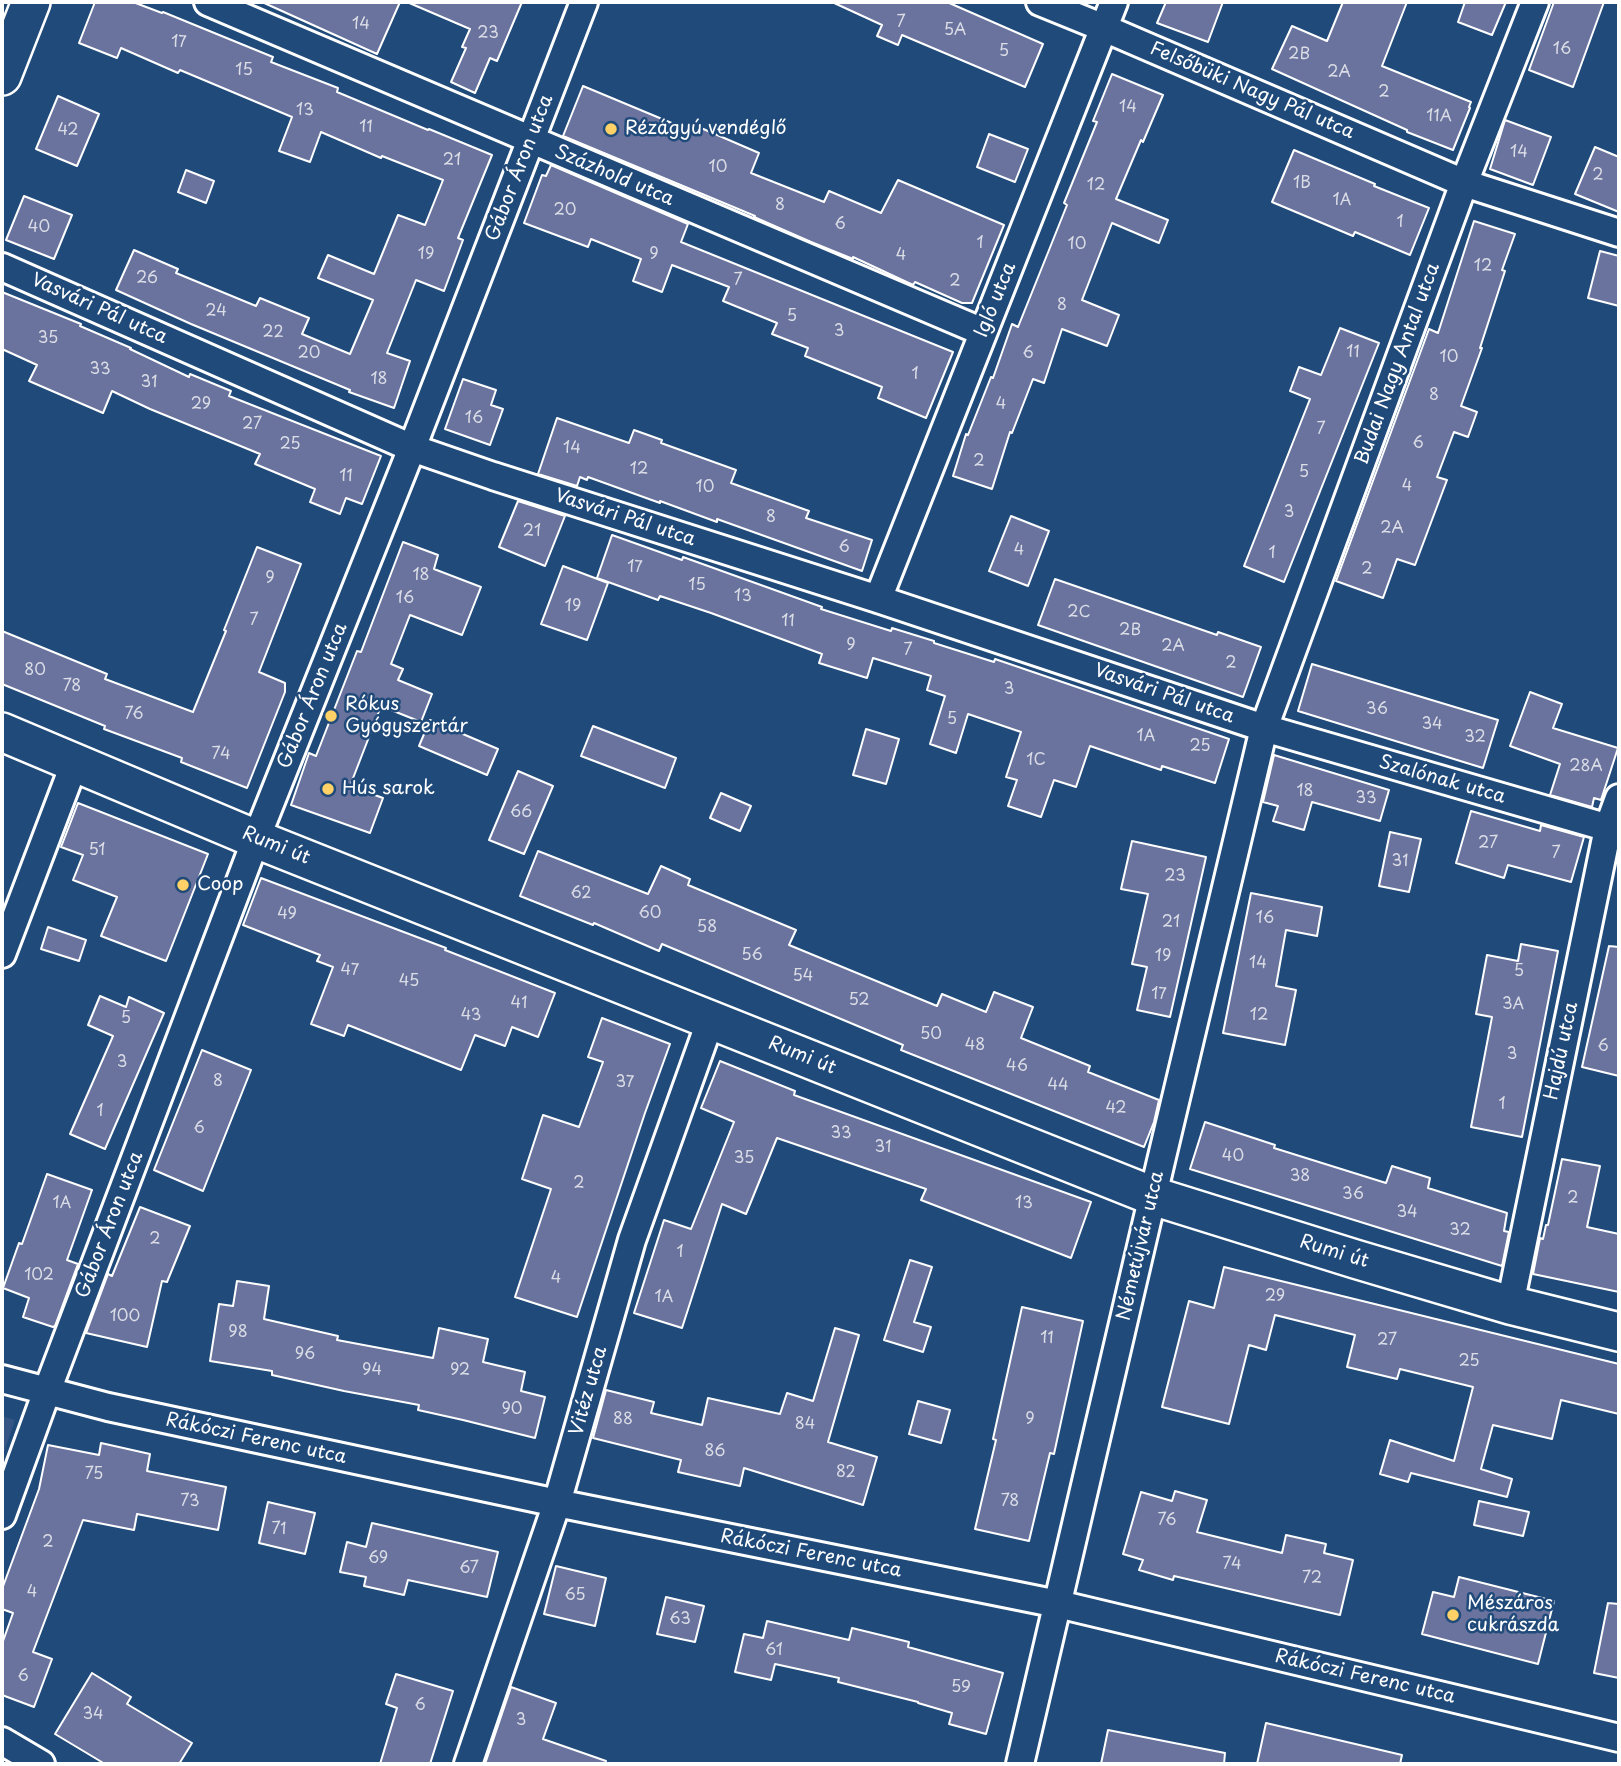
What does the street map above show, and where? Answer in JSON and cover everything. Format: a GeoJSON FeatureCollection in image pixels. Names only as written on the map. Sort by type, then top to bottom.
{"type":"FeatureCollection","features":[{"type":"Feature","properties":{"kind":"street"},"geometry":{"type":"LineString","coordinates":[[2,76],[31,2]]}},
{"type":"Feature","properties":{"kind":"street","name":"Százhold utca"},"geometry":{"type":"LineString","coordinates":[[208,2],[983,332]]}},
{"type":"Feature","properties":{"kind":"street","name":"Gábor Áron utca"},"geometry":{"type":"LineString","coordinates":[[2,1515],[256,839],[412,448],[584,2]]}},
{"type":"Feature","properties":{"kind":"street","name":"Felsőbüki Nagy Pál utca"},"geometry":{"type":"LineString","coordinates":[[1040,2],[1464,183],[1619,233]]}},
{"type":"Feature","properties":{"kind":"street","name":"Igló utca"},"geometry":{"type":"LineString","coordinates":[[878,598],[1114,2]]}},
{"type":"Feature","properties":{"kind":"street","name":"Budai Nagy Antal utca"},"geometry":{"type":"LineString","coordinates":[[1264,728],[1464,183],[1535,2]]}},
{"type":"Feature","properties":{"kind":"street","name":"Vasvári Pál utca"},"geometry":{"type":"LineString","coordinates":[[2,267],[412,448],[878,598],[1264,728]]}},
{"type":"Feature","properties":{"kind":"street","name":"Szalónak utca"},"geometry":{"type":"LineString","coordinates":[[1264,728],[1614,830]]}},
{"type":"Feature","properties":{"kind":"street","name":"Németújvár utca"},"geometry":{"type":"LineString","coordinates":[[1020,1764],[1264,728]]}},
{"type":"Feature","properties":{"kind":"street","name":"Rumi út"},"geometry":{"type":"LineString","coordinates":[[2,732],[256,839],[1153,1196],[1510,1305],[1619,1332]]}},
{"type":"Feature","properties":{"kind":"street"},"geometry":{"type":"LineString","coordinates":[[2,954],[75,762]]}},
{"type":"Feature","properties":{"kind":"street","name":"Hajdú utca"},"geometry":{"type":"LineString","coordinates":[[1510,1305],[1619,798]]}},
{"type":"Feature","properties":{"kind":"street","name":"Vitéz utca"},"geometry":{"type":"LineString","coordinates":[[468,1764],[557,1503],[632,1240],[710,1019]]}},
{"type":"Feature","properties":{"kind":"street","name":"Rákóczi Ferenc utca"},"geometry":{"type":"LineString","coordinates":[[2,1379],[121,1410],[557,1503],[1058,1604],[1619,1738]]}},
{"type":"Feature","properties":{"kind":"street"},"geometry":{"type":"LineString","coordinates":[[2,1741],[41,1764]]}},
{"type":"Feature","properties":{"kind":"shaded area"},"geometry":{"type":"Polygon","coordinates":[[[2,1416],[15,1420],[2,1458],[2,1416]]]}},
{"type":"Feature","properties":{"kind":"building"},"geometry":{"type":"Polygon","coordinates":[[[95,2],[133,2],[163,12],[273,57],[271,62],[338,88],[337,92],[492,155],[458,238],[463,240],[444,291],[416,280],[387,353],[410,361],[394,408],[349,392],[350,390],[116,290],[134,250],[178,269],[176,273],[256,306],[260,298],[309,318],[302,334],[350,354],[373,300],[318,278],[328,255],[374,274],[398,215],[425,225],[443,180],[382,156],[381,158],[321,132],[310,162],[279,151],[292,117],[121,48],[117,58],[79,43],[95,2]]]}},
{"type":"Feature","properties":{"kind":"building"},"geometry":{"type":"Polygon","coordinates":[[[262,2],[400,2],[377,54],[262,2]]]}},
{"type":"Feature","properties":{"kind":"building"},"geometry":{"type":"Polygon","coordinates":[[[407,2],[522,2],[497,61],[490,58],[475,93],[451,82],[466,48],[462,47],[470,29],[407,2]]]}},
{"type":"Feature","properties":{"kind":"building"},"geometry":{"type":"Polygon","coordinates":[[[832,2],[947,2],[1043,44],[1025,87],[902,35],[898,45],[877,36],[882,25],[832,2]]]}},
{"type":"Feature","properties":{"kind":"building"},"geometry":{"type":"Polygon","coordinates":[[[1166,2],[1223,2],[1208,42],[1157,23],[1166,2]]]}},
{"type":"Feature","properties":{"kind":"building"},"geometry":{"type":"Polygon","coordinates":[[[1343,2],[1407,2],[1382,66],[1471,102],[1453,150],[1407,132],[1272,69],[1292,26],[1327,41],[1343,2]]]}},
{"type":"Feature","properties":{"kind":"building"},"geometry":{"type":"Polygon","coordinates":[[[1465,2],[1506,2],[1492,35],[1458,22],[1465,2]]]}},
{"type":"Feature","properties":{"kind":"building"},"geometry":{"type":"Polygon","coordinates":[[[1554,2],[1604,2],[1573,87],[1529,70],[1554,2]]]}},
{"type":"Feature","properties":{"kind":"building"},"geometry":{"type":"Polygon","coordinates":[[[1112,74],[1163,95],[1116,199],[1168,220],[1159,243],[1112,223],[1082,300],[1119,315],[1107,346],[1062,329],[1044,383],[1033,379],[1012,433],[1010,432],[992,489],[953,476],[966,434],[968,435],[991,377],[993,378],[1012,324],[1018,327],[1067,205],[1064,203],[1097,122],[1093,121],[1112,74]]]}},
{"type":"Feature","properties":{"kind":"building"},"geometry":{"type":"Polygon","coordinates":[[[583,86],[698,134],[701,128],[759,153],[751,173],[824,202],[829,191],[881,213],[898,180],[1004,225],[972,303],[962,303],[915,282],[913,285],[853,257],[811,242],[563,136],[583,86]]]}},
{"type":"Feature","properties":{"kind":"building"},"geometry":{"type":"Polygon","coordinates":[[[58,96],[99,114],[77,166],[36,149],[58,96]]]}},
{"type":"Feature","properties":{"kind":"building"},"geometry":{"type":"Polygon","coordinates":[[[1505,120],[1551,137],[1533,185],[1490,169],[1505,120]]]}},
{"type":"Feature","properties":{"kind":"building"},"geometry":{"type":"Polygon","coordinates":[[[989,134],[1028,149],[1015,182],[977,167],[989,134]]]}},
{"type":"Feature","properties":{"kind":"building"},"geometry":{"type":"Polygon","coordinates":[[[1595,147],[1619,157],[1619,212],[1575,194],[1595,147]]]}},
{"type":"Feature","properties":{"kind":"building"},"geometry":{"type":"Polygon","coordinates":[[[1294,150],[1429,208],[1410,255],[1355,232],[1353,236],[1272,202],[1294,150]]]}},
{"type":"Feature","properties":{"kind":"building"},"geometry":{"type":"Polygon","coordinates":[[[551,165],[688,224],[681,242],[953,352],[926,418],[878,398],[882,387],[805,356],[808,348],[772,334],[777,323],[723,301],[729,287],[672,265],[662,292],[633,281],[641,259],[591,239],[588,247],[524,223],[542,175],[546,176],[551,165]]]}},
{"type":"Feature","properties":{"kind":"building"},"geometry":{"type":"Polygon","coordinates":[[[186,170],[214,181],[206,203],[178,192],[186,170]]]}},
{"type":"Feature","properties":{"kind":"building"},"geometry":{"type":"Polygon","coordinates":[[[24,196],[72,215],[54,259],[6,240],[24,196]]]}},
{"type":"Feature","properties":{"kind":"building"},"geometry":{"type":"Polygon","coordinates":[[[1474,221],[1515,234],[1502,270],[1505,271],[1482,348],[1461,406],[1477,412],[1468,437],[1454,432],[1437,477],[1447,480],[1415,565],[1397,559],[1383,598],[1336,581],[1429,329],[1438,333],[1474,221]]]}},
{"type":"Feature","properties":{"kind":"building"},"geometry":{"type":"Polygon","coordinates":[[[1600,251],[1619,256],[1619,306],[1588,298],[1600,251]]]}},
{"type":"Feature","properties":{"kind":"building"},"geometry":{"type":"Polygon","coordinates":[[[2,292],[81,324],[80,326],[189,377],[190,374],[231,391],[229,396],[381,456],[362,504],[346,498],[340,514],[310,502],[315,489],[255,464],[260,454],[112,391],[103,413],[29,381],[37,365],[2,349],[2,292]]]}},
{"type":"Feature","properties":{"kind":"building"},"geometry":{"type":"Polygon","coordinates":[[[1340,328],[1379,343],[1284,582],[1244,566],[1310,399],[1290,391],[1299,367],[1321,375],[1340,328]]]}},
{"type":"Feature","properties":{"kind":"building"},"geometry":{"type":"Polygon","coordinates":[[[463,379],[496,390],[491,405],[503,409],[490,445],[445,429],[463,379]]]}},
{"type":"Feature","properties":{"kind":"building"},"geometry":{"type":"Polygon","coordinates":[[[557,418],[629,443],[634,430],[662,440],[661,443],[736,470],[731,483],[809,511],[806,518],[872,540],[862,571],[717,519],[717,522],[588,477],[587,480],[580,477],[577,486],[538,474],[557,418]]]}},
{"type":"Feature","properties":{"kind":"building"},"geometry":{"type":"Polygon","coordinates":[[[518,501],[565,516],[545,566],[499,547],[518,501]]]}},
{"type":"Feature","properties":{"kind":"building"},"geometry":{"type":"Polygon","coordinates":[[[1011,516],[1049,531],[1028,586],[989,571],[1011,516]]]}},
{"type":"Feature","properties":{"kind":"building"},"geometry":{"type":"Polygon","coordinates":[[[612,535],[682,560],[683,557],[822,607],[821,609],[891,631],[892,628],[994,662],[995,659],[1229,739],[1215,783],[1162,766],[1161,770],[1090,746],[1076,787],[1054,780],[1041,817],[1008,806],[1017,780],[1006,777],[1021,732],[968,714],[956,753],[930,744],[945,696],[927,690],[931,676],[873,658],[867,678],[819,663],[822,654],[711,613],[660,596],[658,600],[597,578],[612,535]]]}},
{"type":"Feature","properties":{"kind":"building"},"geometry":{"type":"Polygon","coordinates":[[[403,542],[438,555],[434,569],[481,587],[462,635],[410,615],[391,664],[403,669],[398,680],[432,694],[421,722],[381,706],[350,786],[383,798],[370,833],[291,805],[309,753],[316,756],[357,651],[361,652],[403,542]]]}},
{"type":"Feature","properties":{"kind":"building"},"geometry":{"type":"Polygon","coordinates":[[[257,547],[301,564],[259,672],[285,683],[285,692],[247,788],[181,762],[182,758],[104,729],[105,726],[2,684],[2,631],[107,674],[105,679],[193,712],[257,547]]]}},
{"type":"Feature","properties":{"kind":"building"},"geometry":{"type":"Polygon","coordinates":[[[563,566],[608,583],[587,640],[541,624],[563,566]]]}},
{"type":"Feature","properties":{"kind":"building"},"geometry":{"type":"Polygon","coordinates":[[[1055,579],[1217,635],[1218,632],[1261,647],[1243,697],[1038,625],[1055,579]]]}},
{"type":"Feature","properties":{"kind":"building"},"geometry":{"type":"Polygon","coordinates":[[[1312,664],[1498,720],[1483,768],[1298,711],[1312,664]]]}},
{"type":"Feature","properties":{"kind":"building"},"geometry":{"type":"Polygon","coordinates":[[[1530,692],[1562,704],[1553,728],[1618,748],[1601,800],[1594,798],[1592,807],[1550,795],[1560,764],[1510,746],[1530,692]]]}},
{"type":"Feature","properties":{"kind":"building"},"geometry":{"type":"Polygon","coordinates":[[[430,720],[498,749],[487,775],[419,746],[430,720]]]}},
{"type":"Feature","properties":{"kind":"building"},"geometry":{"type":"Polygon","coordinates":[[[593,726],[676,758],[665,788],[581,756],[593,726]]]}},
{"type":"Feature","properties":{"kind":"building"},"geometry":{"type":"Polygon","coordinates":[[[866,729],[899,739],[886,784],[853,775],[866,729]]]}},
{"type":"Feature","properties":{"kind":"building"},"geometry":{"type":"Polygon","coordinates":[[[1274,755],[1389,790],[1380,821],[1312,802],[1304,830],[1273,821],[1278,806],[1263,802],[1274,755]]]}},
{"type":"Feature","properties":{"kind":"building"},"geometry":{"type":"Polygon","coordinates":[[[518,771],[553,786],[524,854],[489,840],[518,771]]]}},
{"type":"Feature","properties":{"kind":"building"},"geometry":{"type":"Polygon","coordinates":[[[721,793],[751,806],[740,831],[710,818],[721,793]]]}},
{"type":"Feature","properties":{"kind":"building"},"geometry":{"type":"Polygon","coordinates":[[[78,803],[208,854],[166,961],[101,936],[117,897],[73,880],[83,855],[61,847],[78,803]]]}},
{"type":"Feature","properties":{"kind":"building"},"geometry":{"type":"Polygon","coordinates":[[[1471,811],[1540,831],[1541,825],[1584,837],[1571,882],[1508,865],[1504,878],[1456,863],[1471,811]]]}},
{"type":"Feature","properties":{"kind":"building"},"geometry":{"type":"Polygon","coordinates":[[[1390,832],[1421,839],[1409,892],[1379,886],[1390,832]]]}},
{"type":"Feature","properties":{"kind":"building"},"geometry":{"type":"Polygon","coordinates":[[[1132,841],[1206,857],[1170,1017],[1137,1010],[1147,967],[1132,964],[1148,894],[1121,889],[1132,841]]]}},
{"type":"Feature","properties":{"kind":"building"},"geometry":{"type":"Polygon","coordinates":[[[538,851],[648,894],[661,866],[690,879],[688,885],[796,930],[789,945],[937,1006],[942,994],[986,1012],[994,992],[1033,1007],[1021,1038],[1090,1066],[1088,1072],[1159,1100],[1144,1147],[901,1050],[903,1045],[662,944],[659,951],[594,923],[593,925],[520,896],[538,851]]]}},
{"type":"Feature","properties":{"kind":"building"},"geometry":{"type":"Polygon","coordinates":[[[261,878],[446,948],[445,950],[555,993],[538,1037],[512,1027],[505,1046],[475,1035],[461,1070],[348,1025],[344,1036],[311,1024],[333,967],[317,961],[320,955],[243,925],[261,878]]]}},
{"type":"Feature","properties":{"kind":"building"},"geometry":{"type":"Polygon","coordinates":[[[1251,893],[1322,907],[1317,936],[1286,930],[1276,986],[1296,990],[1285,1045],[1223,1033],[1251,893]]]}},
{"type":"Feature","properties":{"kind":"building"},"geometry":{"type":"Polygon","coordinates":[[[48,927],[86,940],[79,961],[41,949],[48,927]]]}},
{"type":"Feature","properties":{"kind":"building"},"geometry":{"type":"Polygon","coordinates":[[[1521,944],[1558,951],[1522,1137],[1471,1127],[1492,1017],[1476,1014],[1487,955],[1518,961],[1521,944]]]}},
{"type":"Feature","properties":{"kind":"building"},"geometry":{"type":"Polygon","coordinates":[[[1609,946],[1619,947],[1619,1076],[1582,1067],[1609,946]]]}},
{"type":"Feature","properties":{"kind":"building"},"geometry":{"type":"Polygon","coordinates":[[[100,996],[126,1007],[129,997],[164,1013],[105,1149],[70,1134],[113,1036],[88,1025],[100,996]]]}},
{"type":"Feature","properties":{"kind":"building"},"geometry":{"type":"Polygon","coordinates":[[[602,1018],[670,1044],[577,1317],[515,1297],[551,1189],[522,1179],[543,1115],[579,1127],[603,1062],[588,1057],[602,1018]]]}},
{"type":"Feature","properties":{"kind":"building"},"geometry":{"type":"Polygon","coordinates":[[[202,1050],[251,1070],[203,1191],[154,1170],[202,1050]]]}},
{"type":"Feature","properties":{"kind":"building"},"geometry":{"type":"Polygon","coordinates":[[[720,1061],[795,1091],[794,1095],[1091,1202],[1071,1258],[921,1200],[926,1189],[777,1138],[746,1214],[722,1204],[682,1328],[634,1313],[664,1220],[691,1229],[734,1122],[701,1108],[720,1061]]]}},
{"type":"Feature","properties":{"kind":"building"},"geometry":{"type":"Polygon","coordinates":[[[1205,1122],[1275,1145],[1274,1148],[1386,1183],[1392,1166],[1430,1178],[1428,1188],[1507,1213],[1504,1231],[1509,1232],[1502,1266],[1190,1169],[1205,1122]]]}},
{"type":"Feature","properties":{"kind":"building"},"geometry":{"type":"Polygon","coordinates":[[[1562,1159],[1600,1166],[1587,1227],[1619,1234],[1619,1292],[1533,1274],[1540,1238],[1543,1239],[1548,1225],[1562,1159]]]}},
{"type":"Feature","properties":{"kind":"building"},"geometry":{"type":"Polygon","coordinates":[[[47,1174],[92,1190],[67,1260],[78,1264],[53,1327],[23,1317],[29,1298],[3,1288],[47,1174]]]}},
{"type":"Feature","properties":{"kind":"building"},"geometry":{"type":"Polygon","coordinates":[[[140,1207],[190,1226],[167,1282],[162,1281],[147,1347],[86,1333],[108,1274],[112,1276],[140,1207]]]}},
{"type":"Feature","properties":{"kind":"building"},"geometry":{"type":"Polygon","coordinates":[[[910,1260],[932,1267],[914,1322],[931,1327],[923,1352],[884,1340],[910,1260]]]}},
{"type":"Feature","properties":{"kind":"building"},"geometry":{"type":"Polygon","coordinates":[[[1224,1267],[1619,1364],[1619,1414],[1561,1400],[1552,1439],[1493,1425],[1481,1469],[1512,1479],[1507,1497],[1411,1473],[1408,1482],[1380,1474],[1390,1440],[1454,1461],[1473,1387],[1400,1369],[1397,1379],[1347,1367],[1355,1335],[1275,1315],[1266,1350],[1249,1345],[1229,1424],[1162,1407],[1189,1301],[1214,1308],[1224,1267]]]}},
{"type":"Feature","properties":{"kind":"building"},"geometry":{"type":"Polygon","coordinates":[[[237,1281],[269,1286],[264,1319],[338,1336],[337,1340],[433,1358],[439,1328],[488,1339],[483,1362],[525,1372],[521,1391],[545,1397],[535,1438],[418,1410],[419,1405],[272,1375],[272,1371],[210,1361],[219,1304],[233,1306],[237,1281]]]}},
{"type":"Feature","properties":{"kind":"building"},"geometry":{"type":"Polygon","coordinates":[[[1022,1307],[1083,1321],[1054,1454],[1050,1453],[1029,1541],[975,1529],[996,1440],[993,1439],[1022,1307]]]}},
{"type":"Feature","properties":{"kind":"building"},"geometry":{"type":"Polygon","coordinates":[[[835,1328],[859,1335],[828,1442],[877,1457],[863,1505],[744,1468],[740,1486],[678,1472],[681,1460],[593,1438],[606,1390],[654,1402],[651,1413],[702,1425],[708,1398],[780,1414],[787,1393],[813,1401],[835,1328]]]}},
{"type":"Feature","properties":{"kind":"building"},"geometry":{"type":"Polygon","coordinates":[[[918,1401],[950,1410],[941,1443],[909,1434],[918,1401]]]}},
{"type":"Feature","properties":{"kind":"building"},"geometry":{"type":"Polygon","coordinates":[[[101,1443],[150,1454],[147,1471],[226,1487],[218,1530],[137,1514],[134,1530],[83,1520],[33,1652],[52,1659],[34,1707],[2,1695],[2,1644],[13,1613],[2,1609],[2,1589],[39,1489],[48,1445],[99,1455],[101,1443]]]}},
{"type":"Feature","properties":{"kind":"building"},"geometry":{"type":"Polygon","coordinates":[[[1175,1491],[1207,1500],[1197,1532],[1282,1553],[1286,1535],[1326,1544],[1324,1553],[1353,1560],[1340,1615],[1174,1576],[1173,1580],[1139,1570],[1143,1560],[1123,1554],[1141,1492],[1172,1501],[1175,1491]]]}},
{"type":"Feature","properties":{"kind":"building"},"geometry":{"type":"Polygon","coordinates":[[[1479,1501],[1529,1512],[1523,1536],[1474,1525],[1479,1501]]]}},
{"type":"Feature","properties":{"kind":"building"},"geometry":{"type":"Polygon","coordinates":[[[268,1502],[315,1513],[305,1554],[259,1543],[268,1502]]]}},
{"type":"Feature","properties":{"kind":"building"},"geometry":{"type":"Polygon","coordinates":[[[372,1523],[498,1552],[487,1597],[408,1580],[404,1595],[364,1586],[366,1577],[340,1572],[347,1542],[366,1547],[372,1523]]]}},
{"type":"Feature","properties":{"kind":"building"},"geometry":{"type":"Polygon","coordinates":[[[556,1566],[606,1578],[595,1626],[544,1614],[556,1566]]]}},
{"type":"Feature","properties":{"kind":"building"},"geometry":{"type":"Polygon","coordinates":[[[1459,1577],[1554,1601],[1538,1664],[1422,1634],[1433,1592],[1454,1597],[1459,1577]]]}},
{"type":"Feature","properties":{"kind":"building"},"geometry":{"type":"Polygon","coordinates":[[[666,1597],[704,1606],[695,1642],[657,1634],[666,1597]]]}},
{"type":"Feature","properties":{"kind":"building"},"geometry":{"type":"Polygon","coordinates":[[[1608,1603],[1619,1604],[1619,1678],[1594,1673],[1608,1603]]]}},
{"type":"Feature","properties":{"kind":"building"},"geometry":{"type":"Polygon","coordinates":[[[767,1621],[849,1640],[852,1628],[909,1642],[908,1647],[1003,1673],[986,1734],[949,1724],[952,1713],[838,1682],[839,1678],[775,1664],[771,1680],[735,1672],[744,1634],[763,1638],[767,1621]]]}},
{"type":"Feature","properties":{"kind":"building"},"geometry":{"type":"Polygon","coordinates":[[[92,1673],[131,1697],[127,1704],[192,1743],[179,1764],[105,1764],[55,1734],[92,1673]]]}},
{"type":"Feature","properties":{"kind":"building"},"geometry":{"type":"Polygon","coordinates":[[[396,1674],[453,1691],[430,1764],[380,1764],[397,1708],[386,1704],[396,1674]]]}},
{"type":"Feature","properties":{"kind":"building"},"geometry":{"type":"Polygon","coordinates":[[[511,1687],[556,1703],[543,1739],[606,1761],[605,1764],[485,1764],[511,1687]]]}},
{"type":"Feature","properties":{"kind":"building"},"geometry":{"type":"Polygon","coordinates":[[[1266,1723],[1402,1755],[1400,1764],[1257,1764],[1266,1723]]]}},
{"type":"Feature","properties":{"kind":"building"},"geometry":{"type":"Polygon","coordinates":[[[1108,1730],[1225,1753],[1224,1764],[1101,1764],[1108,1730]]]}},
{"type":"Feature","properties":{"kind":"place","name":"Rézágyú vendéglő"},"geometry":{"type":"Point","coordinates":[611,129]}},
{"type":"Feature","properties":{"kind":"place","name":"Rókus Gyógyszertár"},"geometry":{"type":"Point","coordinates":[331,716]}},
{"type":"Feature","properties":{"kind":"place","name":"Hús sarok"},"geometry":{"type":"Point","coordinates":[328,789]}},
{"type":"Feature","properties":{"kind":"place","name":"Coop"},"geometry":{"type":"Point","coordinates":[183,885]}},
{"type":"Feature","properties":{"kind":"place","name":"Mészáros cukrászda"},"geometry":{"type":"Point","coordinates":[1453,1615]}}]}
